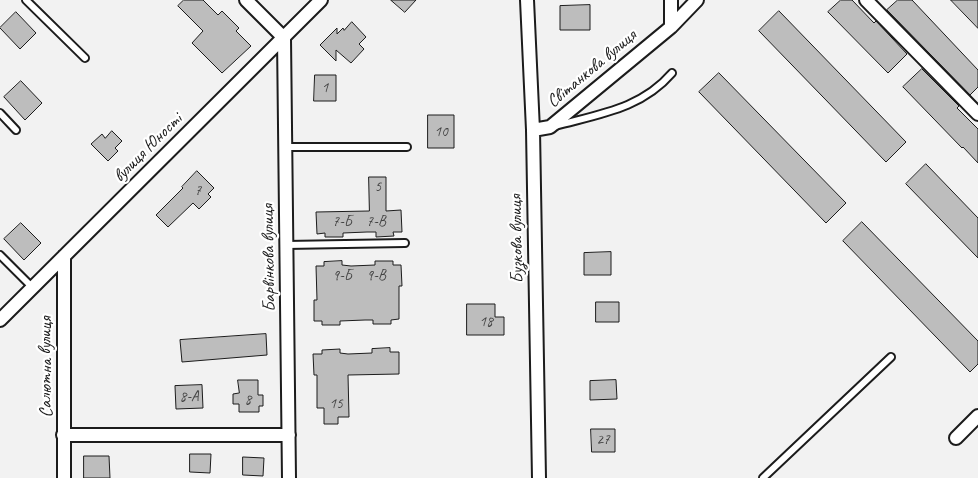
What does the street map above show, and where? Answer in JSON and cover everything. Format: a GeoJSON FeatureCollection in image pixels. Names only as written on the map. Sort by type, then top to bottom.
{"type":"FeatureCollection","features":[{"type":"Feature","properties":{"kind":"street"},"geometry":{"type":"LineString","coordinates":[[246,0],[284,38]]}},
{"type":"Feature","properties":{"kind":"street","name":"вулиця Юності"},"geometry":{"type":"LineString","coordinates":[[0,320],[321,0]]}},
{"type":"Feature","properties":{"kind":"street","name":"Бузкова вулиця"},"geometry":{"type":"LineString","coordinates":[[527,0],[533,130],[540,478]]}},
{"type":"Feature","properties":{"kind":"street"},"geometry":{"type":"LineString","coordinates":[[671,0],[671,27]]}},
{"type":"Feature","properties":{"kind":"street","name":"Світанкова вулиця"},"geometry":{"type":"LineString","coordinates":[[533,130],[550,128],[671,27],[697,0]]}},
{"type":"Feature","properties":{"kind":"street"},"geometry":{"type":"LineString","coordinates":[[866,0],[978,114]]}},
{"type":"Feature","properties":{"kind":"street","name":"Барвінкова вулиця"},"geometry":{"type":"LineString","coordinates":[[284,38],[290,478]]}},
{"type":"Feature","properties":{"kind":"street","name":"Салютна вулиця"},"geometry":{"type":"LineString","coordinates":[[64,256],[64,478]]}},
{"type":"Feature","properties":{"kind":"street"},"geometry":{"type":"LineString","coordinates":[[956,438],[978,416]]}},
{"type":"Feature","properties":{"kind":"street"},"geometry":{"type":"LineString","coordinates":[[63,435],[289,434]]}},
{"type":"Feature","properties":{"kind":"lane"},"geometry":{"type":"LineString","coordinates":[[26,0],[86,58]]}},
{"type":"Feature","properties":{"kind":"lane"},"geometry":{"type":"LineString","coordinates":[[550,128],[629,106],[660,87],[672,73]]}},
{"type":"Feature","properties":{"kind":"lane"},"geometry":{"type":"LineString","coordinates":[[0,113],[16,130]]}},
{"type":"Feature","properties":{"kind":"lane"},"geometry":{"type":"LineString","coordinates":[[285,147],[407,148]]}},
{"type":"Feature","properties":{"kind":"lane"},"geometry":{"type":"LineString","coordinates":[[286,245],[405,243]]}},
{"type":"Feature","properties":{"kind":"lane"},"geometry":{"type":"LineString","coordinates":[[0,256],[32,288]]}},
{"type":"Feature","properties":{"kind":"lane"},"geometry":{"type":"LineString","coordinates":[[763,478],[891,357]]}},
{"type":"Feature","properties":{"kind":"building"},"geometry":{"type":"Polygon","coordinates":[[[184,0],[203,0],[218,15],[222,11],[239,28],[236,31],[251,46],[222,73],[192,43],[203,31],[178,6],[184,0]]]}},
{"type":"Feature","properties":{"kind":"building"},"geometry":{"type":"Polygon","coordinates":[[[391,0],[416,0],[405,12],[391,0]]]}},
{"type":"Feature","properties":{"kind":"building"},"geometry":{"type":"Polygon","coordinates":[[[841,0],[852,0],[874,23],[876,21],[907,54],[888,73],[828,12],[841,0]]]}},
{"type":"Feature","properties":{"kind":"building"},"geometry":{"type":"Polygon","coordinates":[[[898,0],[912,0],[978,70],[978,87],[970,95],[887,10],[898,0]]]}},
{"type":"Feature","properties":{"kind":"building"},"geometry":{"type":"Polygon","coordinates":[[[951,0],[978,0],[978,28],[951,0]]]}},
{"type":"Feature","properties":{"kind":"building"},"geometry":{"type":"Polygon","coordinates":[[[590,5],[590,30],[560,30],[560,6],[590,5]]]}},
{"type":"Feature","properties":{"kind":"building"},"geometry":{"type":"Polygon","coordinates":[[[779,11],[906,142],[886,162],[759,31],[779,11]]]}},
{"type":"Feature","properties":{"kind":"building"},"geometry":{"type":"Polygon","coordinates":[[[16,12],[36,33],[20,49],[0,28],[16,12]]]}},
{"type":"Feature","properties":{"kind":"building"},"geometry":{"type":"Polygon","coordinates":[[[352,22],[366,37],[359,44],[364,49],[351,63],[336,50],[336,61],[320,45],[337,28],[337,34],[352,22]]]}},
{"type":"Feature","properties":{"kind":"building"},"geometry":{"type":"Polygon","coordinates":[[[922,69],[959,106],[957,108],[978,129],[978,163],[903,87],[922,69]]]}},
{"type":"Feature","properties":{"kind":"building"},"geometry":{"type":"Polygon","coordinates":[[[719,73],[846,203],[826,223],[699,92],[719,73]]]}},
{"type":"Feature","properties":{"kind":"building"},"geometry":{"type":"Polygon","coordinates":[[[315,75],[336,75],[336,101],[314,101],[315,75]]]}},
{"type":"Feature","properties":{"kind":"building"},"geometry":{"type":"Polygon","coordinates":[[[21,81],[42,103],[25,120],[4,97],[21,81]]]}},
{"type":"Feature","properties":{"kind":"building"},"geometry":{"type":"Polygon","coordinates":[[[428,115],[454,115],[454,148],[428,148],[428,115]]]}},
{"type":"Feature","properties":{"kind":"building"},"geometry":{"type":"Polygon","coordinates":[[[112,131],[122,141],[115,148],[118,151],[108,161],[91,144],[102,134],[105,138],[112,131]]]}},
{"type":"Feature","properties":{"kind":"building"},"geometry":{"type":"Polygon","coordinates":[[[926,164],[978,218],[978,258],[906,184],[926,164]]]}},
{"type":"Feature","properties":{"kind":"building"},"geometry":{"type":"Polygon","coordinates":[[[197,171],[214,188],[208,194],[211,197],[199,209],[193,203],[168,227],[156,215],[197,171]]]}},
{"type":"Feature","properties":{"kind":"building"},"geometry":{"type":"Polygon","coordinates":[[[369,177],[386,177],[386,211],[401,210],[402,232],[393,232],[394,236],[376,237],[376,232],[343,233],[343,237],[325,237],[325,233],[317,234],[316,212],[369,211],[369,177]]]}},
{"type":"Feature","properties":{"kind":"building"},"geometry":{"type":"Polygon","coordinates":[[[862,222],[978,341],[978,364],[970,372],[843,241],[862,222]]]}},
{"type":"Feature","properties":{"kind":"building"},"geometry":{"type":"Polygon","coordinates":[[[21,223],[41,243],[24,260],[4,239],[21,223]]]}},
{"type":"Feature","properties":{"kind":"building"},"geometry":{"type":"Polygon","coordinates":[[[611,252],[611,275],[584,275],[584,253],[611,252]]]}},
{"type":"Feature","properties":{"kind":"building"},"geometry":{"type":"Polygon","coordinates":[[[342,261],[342,265],[351,266],[375,265],[375,261],[393,261],[393,265],[401,265],[402,286],[399,286],[399,319],[391,320],[391,324],[373,324],[373,320],[365,320],[340,321],[340,325],[322,325],[322,321],[314,321],[314,300],[317,300],[316,266],[324,266],[324,262],[342,261]]]}},
{"type":"Feature","properties":{"kind":"building"},"geometry":{"type":"Polygon","coordinates":[[[596,302],[619,302],[619,322],[596,322],[596,302]]]}},
{"type":"Feature","properties":{"kind":"building"},"geometry":{"type":"Polygon","coordinates":[[[467,304],[495,304],[495,317],[504,317],[504,335],[467,335],[467,304]]]}},
{"type":"Feature","properties":{"kind":"building"},"geometry":{"type":"Polygon","coordinates":[[[266,334],[267,355],[182,362],[180,340],[266,334]]]}},
{"type":"Feature","properties":{"kind":"building"},"geometry":{"type":"Polygon","coordinates":[[[390,348],[390,352],[399,352],[399,374],[348,375],[349,417],[338,417],[338,424],[324,424],[324,408],[317,408],[317,375],[314,375],[313,354],[322,354],[322,350],[340,349],[340,353],[348,354],[372,353],[372,349],[390,348]]]}},
{"type":"Feature","properties":{"kind":"building"},"geometry":{"type":"Polygon","coordinates":[[[238,380],[258,380],[258,395],[263,395],[263,406],[259,406],[259,412],[239,412],[239,404],[233,404],[233,394],[239,393],[238,380]]]}},
{"type":"Feature","properties":{"kind":"building"},"geometry":{"type":"Polygon","coordinates":[[[616,380],[617,399],[590,400],[590,381],[616,380]]]}},
{"type":"Feature","properties":{"kind":"building"},"geometry":{"type":"Polygon","coordinates":[[[202,385],[203,408],[176,409],[175,386],[202,385]]]}},
{"type":"Feature","properties":{"kind":"building"},"geometry":{"type":"Polygon","coordinates":[[[591,429],[615,429],[615,452],[592,452],[591,429]]]}},
{"type":"Feature","properties":{"kind":"building"},"geometry":{"type":"Polygon","coordinates":[[[190,454],[211,454],[210,473],[190,472],[190,454]]]}},
{"type":"Feature","properties":{"kind":"building"},"geometry":{"type":"Polygon","coordinates":[[[84,456],[109,456],[110,478],[84,478],[84,456]]]}},
{"type":"Feature","properties":{"kind":"building"},"geometry":{"type":"Polygon","coordinates":[[[243,457],[264,458],[263,476],[243,475],[243,457]]]}}]}
